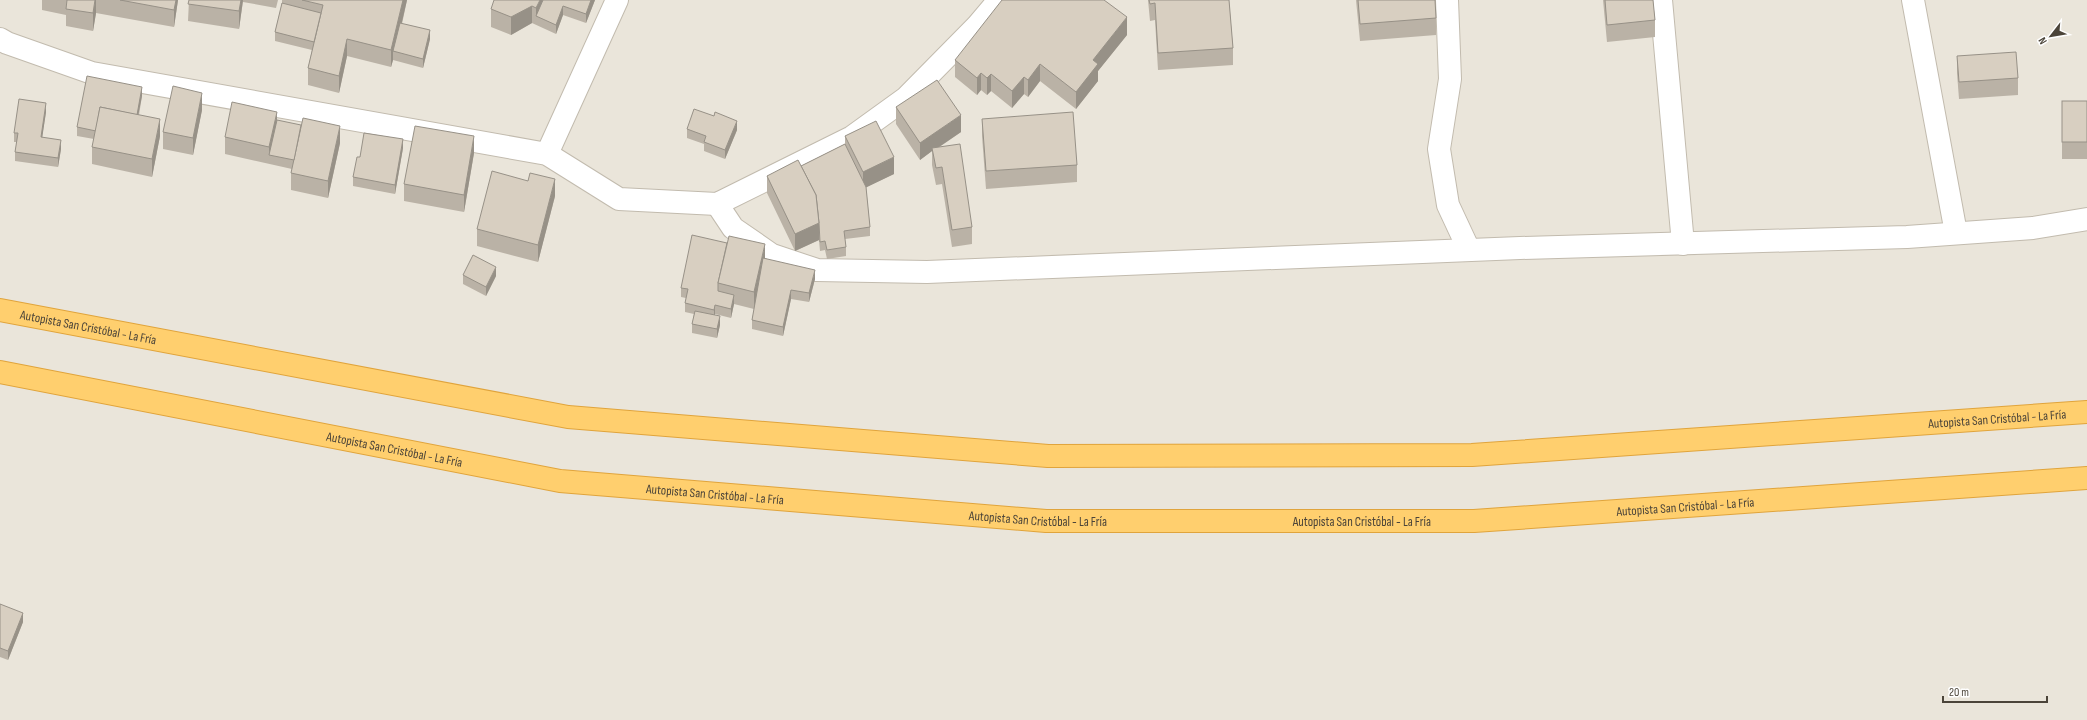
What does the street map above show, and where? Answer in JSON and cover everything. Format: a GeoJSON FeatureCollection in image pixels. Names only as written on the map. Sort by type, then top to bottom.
{"type":"FeatureCollection","features":[{"type":"Feature","properties":{"kind":"highway","name":"Autopista San Cristóbal - La Fría"},"geometry":{"type":"LineString","coordinates":[[0,310],[568,417],[1048,456],[1472,455],[2087,412]]}},
{"type":"Feature","properties":{"kind":"highway","name":"Autopista San Cristóbal - La Fría"},"geometry":{"type":"LineString","coordinates":[[0,372],[560,481],[1046,520],[1474,521],[2087,478]]}},
{"type":"Feature","properties":{"kind":"street"},"geometry":{"type":"LineString","coordinates":[[547,154],[617,0]]}},
{"type":"Feature","properties":{"kind":"street"},"geometry":{"type":"LineString","coordinates":[[0,39],[7,43],[92,73],[547,154],[619,199],[717,204],[852,137],[906,98],[977,26],[999,0]]}},
{"type":"Feature","properties":{"kind":"street"},"geometry":{"type":"LineString","coordinates":[[1447,0],[1450,79],[1439,149],[1448,205],[1469,250]]}},
{"type":"Feature","properties":{"kind":"street"},"geometry":{"type":"LineString","coordinates":[[1661,0],[1683,244]]}},
{"type":"Feature","properties":{"kind":"street"},"geometry":{"type":"LineString","coordinates":[[1913,0],[1956,234]]}},
{"type":"Feature","properties":{"kind":"street"},"geometry":{"type":"LineString","coordinates":[[717,204],[733,228],[772,255],[817,270],[927,272],[1469,250],[1900,237],[2033,228],[2087,219]]}},
{"type":"Feature","properties":{"kind":"shaded area"},"geometry":{"type":"Polygon","coordinates":[[[0,0],[2087,0],[2087,720],[0,720],[0,0]]]}},
{"type":"Feature","properties":{"kind":"building"},"geometry":{"type":"Polygon","coordinates":[[[67,0],[95,0],[93,13],[66,9],[67,0]]]}},
{"type":"Feature","properties":{"kind":"building"},"geometry":{"type":"Polygon","coordinates":[[[120,0],[176,0],[174,10],[120,0]]]}},
{"type":"Feature","properties":{"kind":"building"},"geometry":{"type":"Polygon","coordinates":[[[189,0],[241,0],[239,11],[188,4],[189,0]]]}},
{"type":"Feature","properties":{"kind":"building"},"geometry":{"type":"Polygon","coordinates":[[[302,0],[403,0],[391,50],[347,39],[339,76],[308,68],[323,5],[302,0]]]}},
{"type":"Feature","properties":{"kind":"building"},"geometry":{"type":"Polygon","coordinates":[[[494,0],[540,0],[536,8],[532,6],[511,17],[491,9],[494,0]]]}},
{"type":"Feature","properties":{"kind":"building"},"geometry":{"type":"Polygon","coordinates":[[[543,0],[591,0],[586,14],[563,6],[556,25],[536,16],[543,0]]]}},
{"type":"Feature","properties":{"kind":"building"},"geometry":{"type":"Polygon","coordinates":[[[1002,0],[1104,0],[1127,17],[1093,60],[1098,64],[1076,92],[1040,64],[1028,80],[1024,77],[1012,91],[991,74],[987,78],[981,73],[977,78],[955,60],[1002,0]]]}},
{"type":"Feature","properties":{"kind":"building"},"geometry":{"type":"Polygon","coordinates":[[[1149,0],[1229,0],[1233,48],[1158,53],[1155,3],[1150,4],[1149,0]]]}},
{"type":"Feature","properties":{"kind":"building"},"geometry":{"type":"Polygon","coordinates":[[[1358,0],[1435,0],[1436,18],[1360,24],[1358,0]]]}},
{"type":"Feature","properties":{"kind":"building"},"geometry":{"type":"Polygon","coordinates":[[[1605,0],[1653,0],[1655,20],[1607,25],[1605,0]]]}},
{"type":"Feature","properties":{"kind":"building"},"geometry":{"type":"Polygon","coordinates":[[[282,3],[321,13],[314,42],[275,32],[282,3]]]}},
{"type":"Feature","properties":{"kind":"building"},"geometry":{"type":"Polygon","coordinates":[[[400,23],[430,30],[423,59],[393,51],[400,23]]]}},
{"type":"Feature","properties":{"kind":"building"},"geometry":{"type":"Polygon","coordinates":[[[2016,52],[2018,78],[1959,82],[1957,56],[2016,52]]]}},
{"type":"Feature","properties":{"kind":"building"},"geometry":{"type":"Polygon","coordinates":[[[87,76],[142,87],[137,115],[100,107],[96,131],[77,127],[87,76]]]}},
{"type":"Feature","properties":{"kind":"building"},"geometry":{"type":"Polygon","coordinates":[[[937,80],[961,115],[920,143],[896,107],[937,80]]]}},
{"type":"Feature","properties":{"kind":"building"},"geometry":{"type":"Polygon","coordinates":[[[173,86],[202,93],[193,138],[163,132],[173,86]]]}},
{"type":"Feature","properties":{"kind":"building"},"geometry":{"type":"Polygon","coordinates":[[[19,99],[46,103],[41,137],[61,140],[58,158],[15,152],[18,133],[14,133],[19,99]]]}},
{"type":"Feature","properties":{"kind":"building"},"geometry":{"type":"Polygon","coordinates":[[[2062,101],[2087,101],[2087,142],[2062,142],[2062,101]]]}},
{"type":"Feature","properties":{"kind":"building"},"geometry":{"type":"Polygon","coordinates":[[[232,102],[277,112],[269,147],[225,137],[232,102]]]}},
{"type":"Feature","properties":{"kind":"building"},"geometry":{"type":"Polygon","coordinates":[[[100,107],[160,119],[152,159],[92,147],[100,107]]]}},
{"type":"Feature","properties":{"kind":"building"},"geometry":{"type":"Polygon","coordinates":[[[694,109],[714,116],[715,112],[737,121],[725,150],[704,142],[706,136],[687,129],[694,109]]]}},
{"type":"Feature","properties":{"kind":"building"},"geometry":{"type":"Polygon","coordinates":[[[1073,112],[1077,165],[986,171],[982,119],[1073,112]]]}},
{"type":"Feature","properties":{"kind":"building"},"geometry":{"type":"Polygon","coordinates":[[[303,118],[340,126],[328,181],[291,173],[303,118]]]}},
{"type":"Feature","properties":{"kind":"building"},"geometry":{"type":"Polygon","coordinates":[[[277,120],[301,125],[294,160],[269,155],[277,120]]]}},
{"type":"Feature","properties":{"kind":"building"},"geometry":{"type":"Polygon","coordinates":[[[876,121],[894,157],[863,172],[845,136],[876,121]]]}},
{"type":"Feature","properties":{"kind":"building"},"geometry":{"type":"Polygon","coordinates":[[[415,126],[474,136],[464,195],[404,184],[415,126]]]}},
{"type":"Feature","properties":{"kind":"building"},"geometry":{"type":"Polygon","coordinates":[[[364,133],[403,139],[395,185],[353,177],[357,157],[360,157],[364,133]]]}},
{"type":"Feature","properties":{"kind":"building"},"geometry":{"type":"Polygon","coordinates":[[[845,144],[866,187],[870,227],[844,231],[846,247],[827,250],[825,241],[820,242],[816,195],[801,166],[845,144]]]}},
{"type":"Feature","properties":{"kind":"building"},"geometry":{"type":"Polygon","coordinates":[[[960,144],[972,227],[952,230],[942,167],[936,168],[932,148],[960,144]]]}},
{"type":"Feature","properties":{"kind":"building"},"geometry":{"type":"Polygon","coordinates":[[[798,160],[816,195],[819,223],[795,234],[767,176],[798,160]]]}},
{"type":"Feature","properties":{"kind":"building"},"geometry":{"type":"Polygon","coordinates":[[[492,171],[528,181],[530,173],[555,179],[538,245],[477,229],[492,171]]]}},
{"type":"Feature","properties":{"kind":"building"},"geometry":{"type":"Polygon","coordinates":[[[692,235],[727,243],[718,283],[718,291],[734,295],[731,309],[715,305],[714,310],[685,303],[688,289],[681,288],[692,235]]]}},
{"type":"Feature","properties":{"kind":"building"},"geometry":{"type":"Polygon","coordinates":[[[729,236],[765,244],[754,292],[718,283],[729,236]]]}},
{"type":"Feature","properties":{"kind":"building"},"geometry":{"type":"Polygon","coordinates":[[[473,255],[496,267],[486,287],[463,275],[473,255]]]}},
{"type":"Feature","properties":{"kind":"building"},"geometry":{"type":"Polygon","coordinates":[[[763,258],[815,270],[809,293],[791,290],[783,327],[752,320],[763,258]]]}},
{"type":"Feature","properties":{"kind":"building"},"geometry":{"type":"Polygon","coordinates":[[[695,311],[720,316],[717,329],[692,324],[695,311]]]}},
{"type":"Feature","properties":{"kind":"building"},"geometry":{"type":"Polygon","coordinates":[[[0,604],[23,613],[8,651],[0,648],[0,604]]]}}]}
